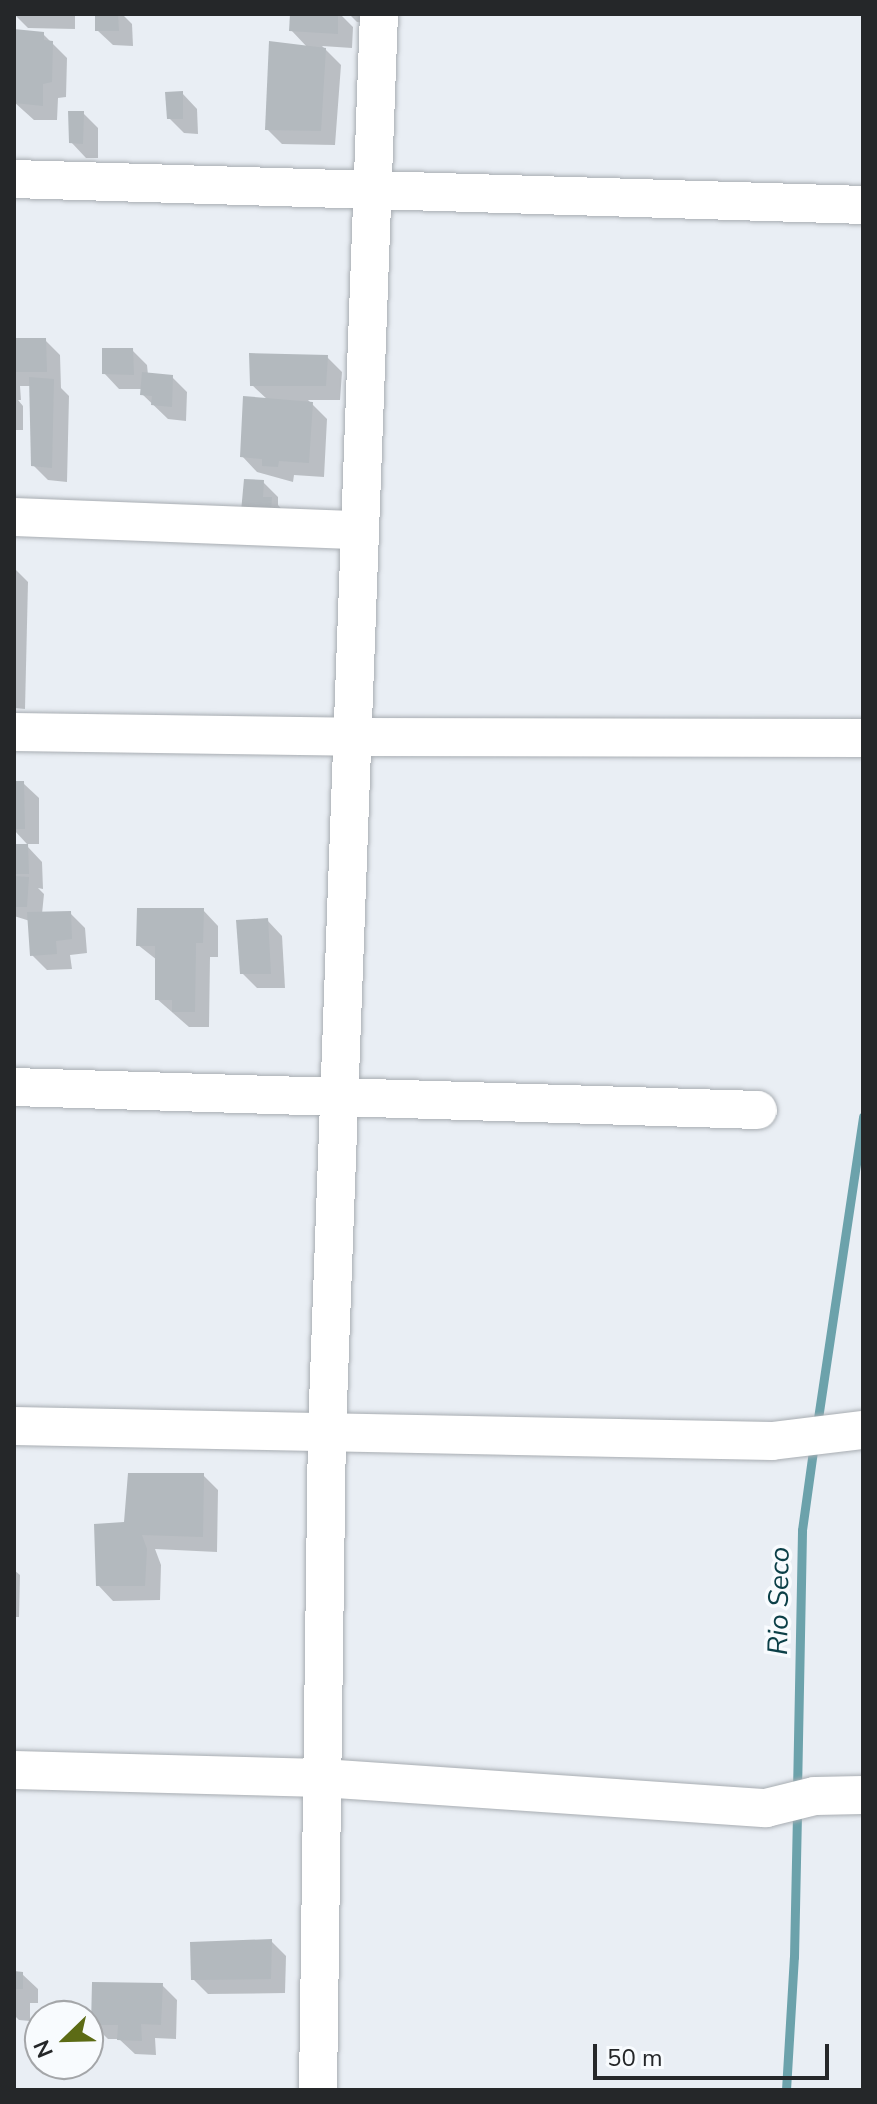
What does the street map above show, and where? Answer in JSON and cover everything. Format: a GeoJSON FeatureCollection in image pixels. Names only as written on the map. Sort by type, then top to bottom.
{"type":"FeatureCollection","features":[{"type":"Feature","properties":{"kind":"street"},"geometry":{"type":"LineString","coordinates":[[318,2090],[327,1431],[379,14]]}},
{"type":"Feature","properties":{"kind":"street"},"geometry":{"type":"LineString","coordinates":[[14,179],[863,205]]}},
{"type":"Feature","properties":{"kind":"street"},"geometry":{"type":"LineString","coordinates":[[14,517],[359,530]]}},
{"type":"Feature","properties":{"kind":"street"},"geometry":{"type":"LineString","coordinates":[[14,732],[353,737],[863,738]]}},
{"type":"Feature","properties":{"kind":"street"},"geometry":{"type":"LineString","coordinates":[[14,1087],[758,1110]]}},
{"type":"Feature","properties":{"kind":"street"},"geometry":{"type":"LineString","coordinates":[[14,1426],[772,1441],[863,1430]]}},
{"type":"Feature","properties":{"kind":"street"},"geometry":{"type":"LineString","coordinates":[[14,1770],[322,1778],[766,1808],[815,1796],[863,1795]]}},
{"type":"Feature","properties":{"kind":"building"},"geometry":{"type":"Polygon","coordinates":[[[95,14],[118,14],[119,31],[95,31],[95,14]]]}},
{"type":"Feature","properties":{"kind":"building"},"geometry":{"type":"Polygon","coordinates":[[[290,14],[338,14],[338,34],[289,31],[290,14]]]}},
{"type":"Feature","properties":{"kind":"building"},"geometry":{"type":"Polygon","coordinates":[[[14,29],[44,32],[44,40],[53,41],[52,82],[43,84],[43,106],[14,103],[14,29]]]}},
{"type":"Feature","properties":{"kind":"building"},"geometry":{"type":"Polygon","coordinates":[[[269,41],[326,48],[321,131],[265,130],[269,41]]]}},
{"type":"Feature","properties":{"kind":"building"},"geometry":{"type":"Polygon","coordinates":[[[183,91],[183,119],[167,119],[165,92],[183,91]]]}},
{"type":"Feature","properties":{"kind":"building"},"geometry":{"type":"Polygon","coordinates":[[[68,111],[84,111],[83,144],[69,143],[68,111]]]}},
{"type":"Feature","properties":{"kind":"building"},"geometry":{"type":"Polygon","coordinates":[[[14,338],[46,338],[47,372],[14,372],[14,338]]]}},
{"type":"Feature","properties":{"kind":"building"},"geometry":{"type":"Polygon","coordinates":[[[102,348],[133,348],[134,375],[102,374],[102,348]]]}},
{"type":"Feature","properties":{"kind":"building"},"geometry":{"type":"Polygon","coordinates":[[[249,353],[328,355],[326,386],[250,386],[249,353]]]}},
{"type":"Feature","properties":{"kind":"building"},"geometry":{"type":"Polygon","coordinates":[[[142,372],[173,375],[172,407],[151,405],[152,396],[140,395],[142,372]]]}},
{"type":"Feature","properties":{"kind":"building"},"geometry":{"type":"Polygon","coordinates":[[[29,377],[54,379],[52,468],[31,466],[29,377]]]}},
{"type":"Feature","properties":{"kind":"building"},"geometry":{"type":"Polygon","coordinates":[[[243,396],[313,402],[309,463],[279,461],[278,467],[262,466],[262,459],[240,457],[243,396]]]}},
{"type":"Feature","properties":{"kind":"building"},"geometry":{"type":"Polygon","coordinates":[[[244,479],[264,480],[263,497],[272,497],[271,513],[241,512],[244,479]]]}},
{"type":"Feature","properties":{"kind":"building"},"geometry":{"type":"Polygon","coordinates":[[[14,781],[24,781],[25,829],[14,829],[14,781]]]}},
{"type":"Feature","properties":{"kind":"building"},"geometry":{"type":"Polygon","coordinates":[[[14,844],[28,844],[29,874],[14,874],[14,844]]]}},
{"type":"Feature","properties":{"kind":"building"},"geometry":{"type":"Polygon","coordinates":[[[14,876],[29,877],[27,907],[14,907],[14,876]]]}},
{"type":"Feature","properties":{"kind":"building"},"geometry":{"type":"Polygon","coordinates":[[[137,908],[204,908],[203,943],[196,943],[195,1012],[172,1012],[172,1000],[155,1000],[155,946],[136,946],[137,908]]]}},
{"type":"Feature","properties":{"kind":"building"},"geometry":{"type":"Polygon","coordinates":[[[71,911],[72,939],[56,941],[57,954],[30,956],[27,912],[71,911]]]}},
{"type":"Feature","properties":{"kind":"building"},"geometry":{"type":"Polygon","coordinates":[[[268,918],[271,974],[240,974],[236,920],[268,918]]]}},
{"type":"Feature","properties":{"kind":"building"},"geometry":{"type":"Polygon","coordinates":[[[128,1473],[204,1473],[203,1537],[142,1535],[147,1549],[145,1586],[96,1586],[94,1524],[124,1522],[128,1473]]]}},
{"type":"Feature","properties":{"kind":"building"},"geometry":{"type":"Polygon","coordinates":[[[272,1939],[271,1979],[191,1980],[190,1942],[272,1939]]]}},
{"type":"Feature","properties":{"kind":"building"},"geometry":{"type":"Polygon","coordinates":[[[14,1971],[23,1972],[23,1989],[14,1989],[14,1971]]]}},
{"type":"Feature","properties":{"kind":"building"},"geometry":{"type":"Polygon","coordinates":[[[92,1982],[163,1983],[161,2025],[141,2024],[142,2041],[117,2040],[118,2025],[104,2025],[104,2000],[92,2000],[92,1982]]]}},
{"type":"Feature","properties":{"kind":"waterway","name":"Rio Seco"},"geometry":{"type":"LineString","coordinates":[[817,1425],[863,1116]]}},
{"type":"Feature","properties":{"kind":"waterway","name":"Rio Seco"},"geometry":{"type":"LineString","coordinates":[[797,1792],[802,1530],[814,1444]]}},
{"type":"Feature","properties":{"kind":"waterway","name":"Rio Seco"},"geometry":{"type":"LineString","coordinates":[[786,2090],[794,1957],[797,1811]]}}]}
